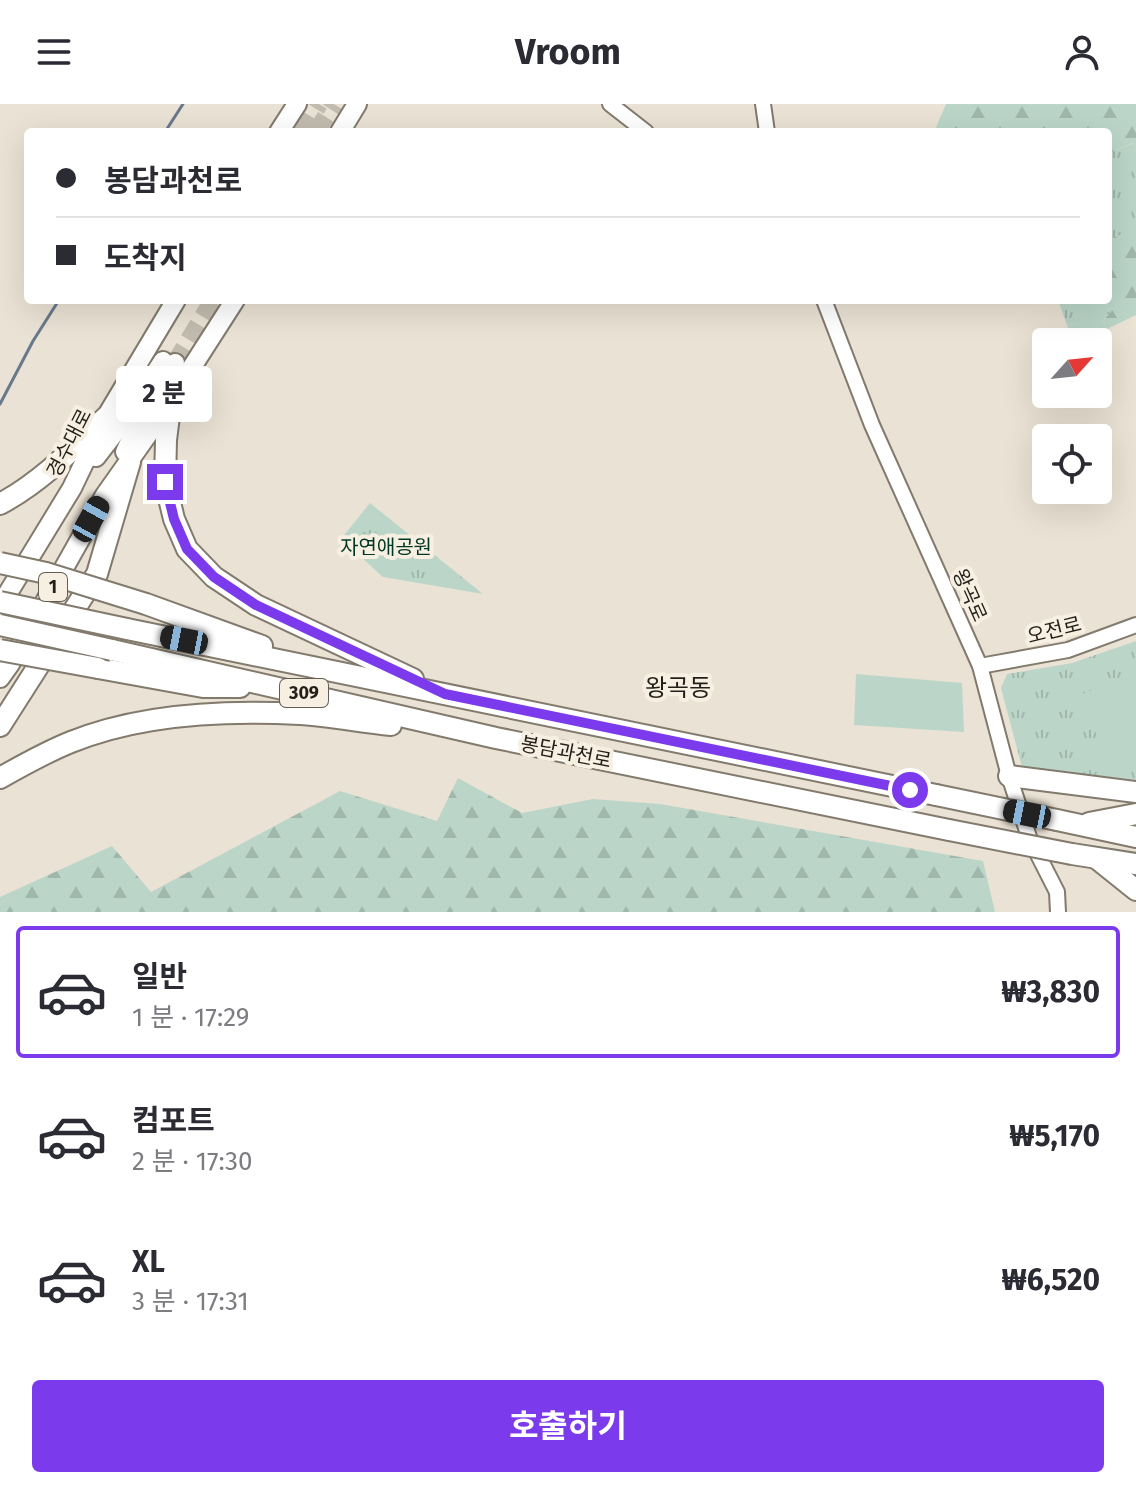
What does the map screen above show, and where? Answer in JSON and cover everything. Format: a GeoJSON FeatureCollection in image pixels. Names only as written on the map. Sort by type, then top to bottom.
{"type":"FeatureCollection","features":[{"type":"Feature","properties":{"kind":"highway"},"geometry":{"type":"LineString","coordinates":[[171,400],[165,482],[174,519],[187,549],[214,577],[256,605],[445,694]]}},
{"type":"Feature","properties":{"kind":"highway"},"geometry":{"type":"LineString","coordinates":[[0,504],[50,470],[106,417]]}},
{"type":"Feature","properties":{"kind":"highway"},"geometry":{"type":"LineString","coordinates":[[0,726],[97,574],[130,462]]}},
{"type":"Feature","properties":{"kind":"highway"},"geometry":{"type":"LineString","coordinates":[[0,563],[46,573],[146,604],[326,669]]}},
{"type":"Feature","properties":{"kind":"highway","name":"봉담과천로"},"geometry":{"type":"LineString","coordinates":[[0,604],[1136,837]]}},
{"type":"Feature","properties":{"kind":"highway","name":"봉담과천로"},"geometry":{"type":"LineString","coordinates":[[0,625],[496,738],[949,830],[1136,864]]}},
{"type":"Feature","properties":{"kind":"highway"},"geometry":{"type":"LineString","coordinates":[[0,650],[203,687],[283,688]]}},
{"type":"Feature","properties":{"kind":"highway"},"geometry":{"type":"LineString","coordinates":[[0,778],[73,741],[158,720],[220,713],[302,714],[496,738]]}},
{"type":"Feature","properties":{"kind":"highway"},"geometry":{"type":"LineString","coordinates":[[1009,776],[1136,792]]}},
{"type":"Feature","properties":{"kind":"highway"},"geometry":{"type":"LineString","coordinates":[[1080,825],[1136,814]]}},
{"type":"Feature","properties":{"kind":"highway"},"geometry":{"type":"LineString","coordinates":[[1096,858],[1136,890]]}},
{"type":"Feature","properties":{"kind":"main road"},"geometry":{"type":"LineString","coordinates":[[282,128],[297,104]]}},
{"type":"Feature","properties":{"kind":"main road"},"geometry":{"type":"LineString","coordinates":[[343,128],[357,105]]}},
{"type":"Feature","properties":{"kind":"main road","name":"경수대로"},"geometry":{"type":"LineString","coordinates":[[0,604],[72,488],[106,417],[174,304]]}},
{"type":"Feature","properties":{"kind":"main road","name":"1"},"geometry":{"type":"LineString","coordinates":[[105,495],[130,462],[232,304]]}},
{"type":"Feature","properties":{"kind":"main road","name":"1"},"geometry":{"type":"LineString","coordinates":[[0,678],[105,495],[169,362],[72,488]]}},
{"type":"Feature","properties":{"kind":"street"},"geometry":{"type":"LineString","coordinates":[[610,104],[641,128]]}},
{"type":"Feature","properties":{"kind":"street"},"geometry":{"type":"LineString","coordinates":[[763,104],[766,128]]}},
{"type":"Feature","properties":{"kind":"street","name":"왕곡로"},"geometry":{"type":"LineString","coordinates":[[826,304],[872,425],[980,666],[1009,776],[1029,837],[1057,892],[1058,912]]}},
{"type":"Feature","properties":{"kind":"street","name":"오전로"},"geometry":{"type":"LineString","coordinates":[[980,666],[1068,650],[1136,625]]}},
{"type":"Feature","properties":{"kind":"green space"},"geometry":{"type":"Polygon","coordinates":[[[946,104],[1136,104],[1136,149],[1132,143],[1112,152],[1112,128],[936,128],[946,104]]]}},
{"type":"Feature","properties":{"kind":"green space"},"geometry":{"type":"Polygon","coordinates":[[[1133,143],[1136,149],[1136,232],[1128,239],[1119,235],[1112,238],[1112,152],[1133,143]]]}},
{"type":"Feature","properties":{"kind":"green space"},"geometry":{"type":"Polygon","coordinates":[[[1136,232],[1136,315],[1106,328],[1103,321],[1113,309],[1112,238],[1119,235],[1128,238],[1136,232]]]}},
{"type":"Feature","properties":{"kind":"green space"},"geometry":{"type":"Polygon","coordinates":[[[1112,297],[1113,309],[1103,321],[1106,328],[1068,328],[1059,304],[1112,304],[1112,297]]]}},
{"type":"Feature","properties":{"kind":"green space","name":"자연애공원"},"geometry":{"type":"Polygon","coordinates":[[[370,503],[483,594],[383,577],[341,539],[370,503]]]}},
{"type":"Feature","properties":{"kind":"green space"},"geometry":{"type":"Polygon","coordinates":[[[1136,641],[1136,780],[1022,767],[1001,688],[1007,674],[1072,663],[1136,641]]]}},
{"type":"Feature","properties":{"kind":"green space"},"geometry":{"type":"Polygon","coordinates":[[[1136,671],[1136,767],[1114,776],[1080,695],[1136,671]]]}},
{"type":"Feature","properties":{"kind":"green space"},"geometry":{"type":"Polygon","coordinates":[[[856,674],[962,683],[964,732],[854,725],[856,674]]]}},
{"type":"Feature","properties":{"kind":"green space"},"geometry":{"type":"Polygon","coordinates":[[[458,778],[522,813],[593,799],[660,804],[983,861],[995,912],[0,912],[0,897],[112,846],[151,892],[340,791],[437,821],[458,778]]]}},
{"type":"Feature","properties":{"kind":"waterway"},"geometry":{"type":"LineString","coordinates":[[168,128],[183,104]]}},
{"type":"Feature","properties":{"kind":"waterway"},"geometry":{"type":"LineString","coordinates":[[0,404],[56,304]]}},
{"type":"Feature","properties":{"kind":"tunnel"},"geometry":{"type":"LineString","coordinates":[[304,128],[319,104]]}},
{"type":"Feature","properties":{"kind":"tunnel"},"geometry":{"type":"LineString","coordinates":[[319,128],[334,104]]}},
{"type":"Feature","properties":{"kind":"tunnel"},"geometry":{"type":"LineString","coordinates":[[175,363],[211,304]]}},
{"type":"Feature","properties":{"kind":"district","name":"왕곡동"},"geometry":{"type":"Point","coordinates":[678,688]}},
{"type":"Feature","properties":{"kind":"route"},"geometry":{"type":"LineString","coordinates":[[165,482],[174,519],[187,549],[214,577],[256,605],[445,694],[910,790]]}}]}
